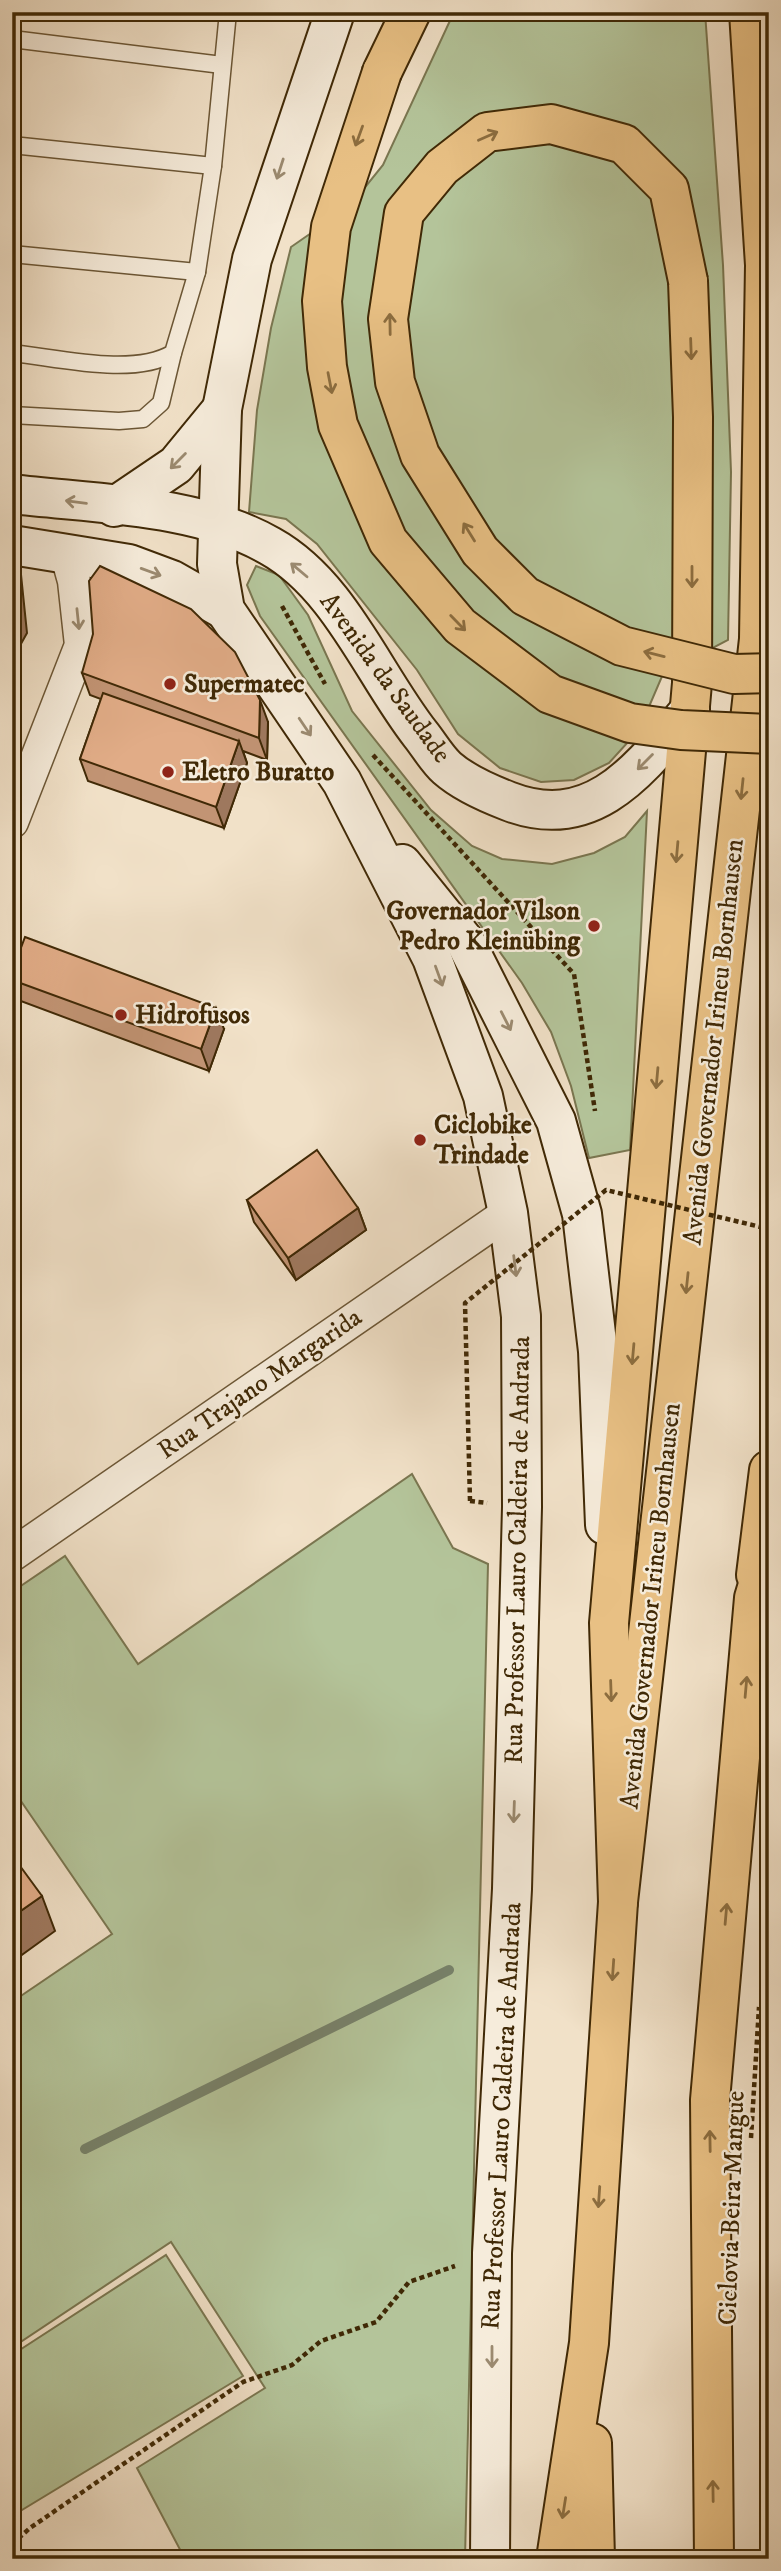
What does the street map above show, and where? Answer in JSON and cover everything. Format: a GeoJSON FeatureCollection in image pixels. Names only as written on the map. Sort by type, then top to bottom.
{"type":"FeatureCollection","features":[{"type":"Feature","properties":{"kind":"main road"},"geometry":{"type":"LineString","coordinates":[[225,610],[217,564],[222,409],[252,259],[335,12]]}},
{"type":"Feature","properties":{"kind":"main road"},"geometry":{"type":"LineString","coordinates":[[411,12],[382,72],[331,227],[322,300],[327,367],[338,425],[388,541],[460,626],[550,694],[630,723],[681,730],[769,734]]}},
{"type":"Feature","properties":{"kind":"main road","name":"Avenida Governador Irineu Bornhausen"},"geometry":{"type":"LineString","coordinates":[[618,1902],[759,639],[765,265],[749,12]]}},
{"type":"Feature","properties":{"kind":"main road"},"geometry":{"type":"LineString","coordinates":[[609,1623],[690,710],[693,417],[688,281],[668,188],[624,144],[551,124],[487,132],[442,167],[404,213],[388,319],[395,382],[420,455],[480,551],[525,596],[622,646],[734,674],[769,673]]}},
{"type":"Feature","properties":{"kind":"main road"},"geometry":{"type":"LineString","coordinates":[[114,506],[176,465],[222,409]]}},
{"type":"Feature","properties":{"kind":"main road","name":"Avenida da Saudade"},"geometry":{"type":"LineString","coordinates":[[12,494],[217,521],[272,547],[328,594],[374,668],[447,767],[486,793],[520,806],[557,811],[591,804],[621,785],[649,758],[690,710]]}},
{"type":"Feature","properties":{"kind":"main road"},"geometry":{"type":"LineString","coordinates":[[12,545],[129,564],[172,580],[225,610]]}},
{"type":"Feature","properties":{"kind":"main road","name":"Rua Professor Lauro Caldeira de Andrada"},"geometry":{"type":"LineString","coordinates":[[225,610],[355,805],[441,983],[483,1096],[508,1213],[521,1316],[522,1507],[512,1889],[492,2253],[490,2559]]}},
{"type":"Feature","properties":{"kind":"main road"},"geometry":{"type":"LineString","coordinates":[[355,805],[466,943],[556,1121],[582,1214],[598,1351],[618,1902],[589,2343],[556,2559]]}},
{"type":"Feature","properties":{"kind":"main road"},"geometry":{"type":"LineString","coordinates":[[714,2559],[710,2100],[754,1598],[769,1470]]}},
{"type":"Feature","properties":{"kind":"main road"},"geometry":{"type":"LineString","coordinates":[[754,1598],[769,1548]]}},
{"type":"Feature","properties":{"kind":"main road"},"geometry":{"type":"LineString","coordinates":[[589,2343],[596,2559]]}},
{"type":"Feature","properties":{"kind":"street"},"geometry":{"type":"LineString","coordinates":[[12,821],[81,645],[74,581],[66,552]]}},
{"type":"Feature","properties":{"kind":"street","name":"Rua Trajano Margarida"},"geometry":{"type":"LineString","coordinates":[[12,1555],[508,1213]]}},
{"type":"Feature","properties":{"kind":"lane"},"geometry":{"type":"LineString","coordinates":[[12,415],[119,421],[143,419],[161,403],[197,272],[213,166],[228,12]]}},
{"type":"Feature","properties":{"kind":"lane"},"geometry":{"type":"LineString","coordinates":[[12,39],[222,65]]}},
{"type":"Feature","properties":{"kind":"lane"},"geometry":{"type":"LineString","coordinates":[[12,145],[213,166]]}},
{"type":"Feature","properties":{"kind":"lane"},"geometry":{"type":"LineString","coordinates":[[12,254],[197,272]]}},
{"type":"Feature","properties":{"kind":"lane"},"geometry":{"type":"LineString","coordinates":[[12,353],[139,366],[160,361],[173,353]]}},
{"type":"Feature","properties":{"kind":"path"},"geometry":{"type":"LineString","coordinates":[[575,974],[596,1123]]}},
{"type":"Feature","properties":{"kind":"path"},"geometry":{"type":"LineString","coordinates":[[604,1177],[607,1190]]}},
{"type":"Feature","properties":{"kind":"path"},"geometry":{"type":"LineString","coordinates":[[607,1190],[769,1229]]}},
{"type":"Feature","properties":{"kind":"path"},"geometry":{"type":"LineString","coordinates":[[470,1502],[465,1303],[607,1190]]}},
{"type":"Feature","properties":{"kind":"path","name":"Ciclovia Beira Mangue"},"geometry":{"type":"LineString","coordinates":[[751,2140],[760,1993]]}},
{"type":"Feature","properties":{"kind":"path"},"geometry":{"type":"LineString","coordinates":[[12,2544],[30,2528],[243,2382],[292,2365],[321,2341],[376,2322],[409,2282],[492,2253]]}},
{"type":"Feature","properties":{"kind":"green space"},"geometry":{"type":"Polygon","coordinates":[[[454,12],[705,12],[723,265],[731,472],[728,640],[663,674],[639,730],[609,763],[574,780],[541,782],[500,768],[458,734],[417,670],[317,544],[286,519],[249,512],[257,410],[271,328],[291,247],[350,206],[383,165],[454,12]]]}},
{"type":"Feature","properties":{"kind":"green space"},"geometry":{"type":"Polygon","coordinates":[[[256,566],[279,575],[308,615],[352,711],[431,810],[472,846],[502,859],[552,864],[594,853],[625,837],[647,811],[630,1150],[589,1158],[571,1086],[551,1032],[522,983],[260,616],[247,585],[256,566]]]}},
{"type":"Feature","properties":{"kind":"green space"},"geometry":{"type":"Polygon","coordinates":[[[412,1474],[453,1548],[488,1564],[465,2559],[185,2559],[137,2468],[265,2388],[171,2242],[19,2343],[12,2330],[12,2002],[112,1934],[12,1788],[12,1592],[65,1556],[138,1664],[412,1474]]]}},
{"type":"Feature","properties":{"kind":"green space"},"geometry":{"type":"Polygon","coordinates":[[[166,2255],[243,2376],[12,2516],[12,2355],[166,2255]]]}},
{"type":"Feature","properties":{"kind":"building"},"geometry":{"type":"Polygon","coordinates":[[[12,548],[19,611],[12,624],[12,548]]]}},
{"type":"Feature","properties":{"kind":"building","name":"Supermatec"},"geometry":{"type":"Polygon","coordinates":[[[100,566],[191,609],[235,652],[260,700],[259,738],[82,673],[93,634],[89,581],[100,566]]]}},
{"type":"Feature","properties":{"kind":"building","name":"Eletro Buratto"},"geometry":{"type":"Polygon","coordinates":[[[103,693],[239,741],[216,807],[80,759],[103,693]]]}},
{"type":"Feature","properties":{"kind":"building"},"geometry":{"type":"Polygon","coordinates":[[[25,937],[216,1008],[201,1049],[12,980],[12,972],[25,937]]]}},
{"type":"Feature","properties":{"kind":"building"},"geometry":{"type":"Polygon","coordinates":[[[317,1150],[358,1208],[288,1258],[247,1200],[317,1150]]]}},
{"type":"Feature","properties":{"kind":"building"},"geometry":{"type":"Polygon","coordinates":[[[12,1855],[42,1896],[12,1917],[12,1855]]]}},
{"type":"Feature","properties":{"kind":"waterway"},"geometry":{"type":"LineString","coordinates":[[85,2149],[449,1970]]}},
{"type":"Feature","properties":{"kind":"place","name":"Supermatec"},"geometry":{"type":"Point","coordinates":[170,684]}},
{"type":"Feature","properties":{"kind":"place","name":"Eletro Buratto"},"geometry":{"type":"Point","coordinates":[168,772]}},
{"type":"Feature","properties":{"kind":"place","name":"Governador Vilson Pedro Kleinübing"},"geometry":{"type":"Point","coordinates":[594,926]}},
{"type":"Feature","properties":{"kind":"place","name":"Hidrofusos"},"geometry":{"type":"Point","coordinates":[121,1015]}},
{"type":"Feature","properties":{"kind":"place","name":"Ciclobike Trindade"},"geometry":{"type":"Point","coordinates":[420,1140]}}]}
